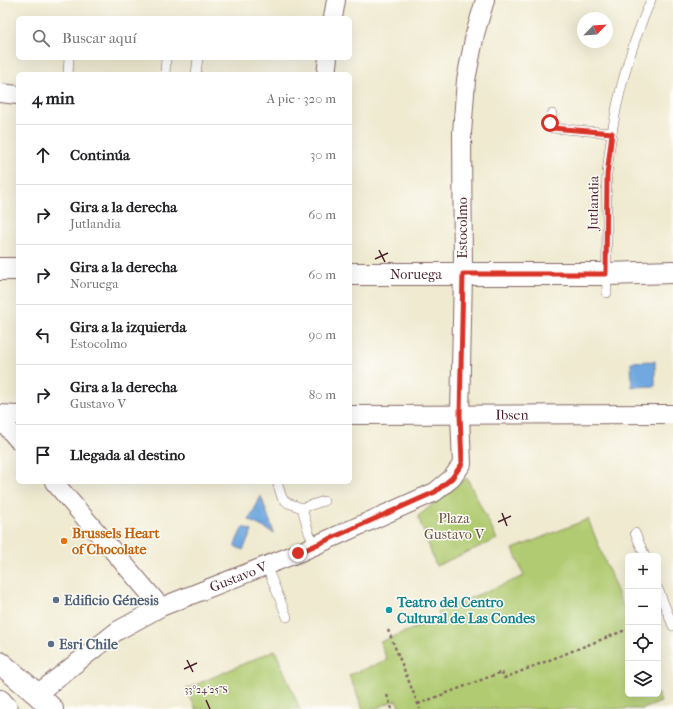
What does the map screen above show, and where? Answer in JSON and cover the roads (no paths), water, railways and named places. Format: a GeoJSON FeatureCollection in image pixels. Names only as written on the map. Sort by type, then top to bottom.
{"type":"FeatureCollection","features":[{"type":"Feature","properties":{"kind":"street","name":"Estocolmo"},"geometry":{"type":"LineString","coordinates":[[452,478],[462,464],[460,415],[463,274],[462,133],[465,88],[475,34],[484,0]]}},
{"type":"Feature","properties":{"kind":"street"},"geometry":{"type":"LineString","coordinates":[[326,72],[328,60]]}},
{"type":"Feature","properties":{"kind":"street"},"geometry":{"type":"LineString","coordinates":[[0,93],[16,95]]}},
{"type":"Feature","properties":{"kind":"street"},"geometry":{"type":"LineString","coordinates":[[0,269],[16,269]]}},
{"type":"Feature","properties":{"kind":"street","name":"Noruega"},"geometry":{"type":"LineString","coordinates":[[352,274],[463,274],[607,283],[673,272]]}},
{"type":"Feature","properties":{"kind":"street"},"geometry":{"type":"LineString","coordinates":[[0,414],[16,415]]}},
{"type":"Feature","properties":{"kind":"street","name":"Ibsen"},"geometry":{"type":"LineString","coordinates":[[352,415],[673,414]]}},
{"type":"Feature","properties":{"kind":"street"},"geometry":{"type":"LineString","coordinates":[[0,419],[16,438]]}},
{"type":"Feature","properties":{"kind":"street","name":"Gustavo V"},"geometry":{"type":"LineString","coordinates":[[43,704],[117,631],[161,606],[315,545],[435,492],[452,478]]}},
{"type":"Feature","properties":{"kind":"street"},"geometry":{"type":"LineString","coordinates":[[56,484],[161,606]]}},
{"type":"Feature","properties":{"kind":"street"},"geometry":{"type":"LineString","coordinates":[[0,663],[43,704]]}},
{"type":"Feature","properties":{"kind":"street"},"geometry":{"type":"LineString","coordinates":[[0,701],[7,709]]}},
{"type":"Feature","properties":{"kind":"lane","name":"Jutlandia"},"geometry":{"type":"LineString","coordinates":[[607,283],[607,175],[612,133],[627,69],[651,0]]}},
{"type":"Feature","properties":{"kind":"lane"},"geometry":{"type":"LineString","coordinates":[[68,72],[69,60]]}},
{"type":"Feature","properties":{"kind":"lane"},"geometry":{"type":"LineString","coordinates":[[165,72],[166,60]]}},
{"type":"Feature","properties":{"kind":"lane"},"geometry":{"type":"LineString","coordinates":[[198,60],[200,72]]}},
{"type":"Feature","properties":{"kind":"lane"},"geometry":{"type":"LineString","coordinates":[[552,114],[550,123],[552,128],[612,133]]}},
{"type":"Feature","properties":{"kind":"lane"},"geometry":{"type":"LineString","coordinates":[[278,484],[282,498],[302,508],[324,501]]}},
{"type":"Feature","properties":{"kind":"lane"},"geometry":{"type":"LineString","coordinates":[[302,508],[309,532],[315,545]]}},
{"type":"Feature","properties":{"kind":"lane"},"geometry":{"type":"LineString","coordinates":[[635,532],[644,553]]}},
{"type":"Feature","properties":{"kind":"lane"},"geometry":{"type":"LineString","coordinates":[[266,565],[287,617]]}},
{"type":"Feature","properties":{"kind":"lane"},"geometry":{"type":"LineString","coordinates":[[661,596],[673,626]]}},
{"type":"Feature","properties":{"kind":"water"},"geometry":{"type":"Polygon","coordinates":[[[655,361],[655,386],[632,387],[631,362],[655,361]]]}},
{"type":"Feature","properties":{"kind":"water"},"geometry":{"type":"Polygon","coordinates":[[[261,496],[274,533],[249,520],[261,496]]]}},
{"type":"Feature","properties":{"kind":"water"},"geometry":{"type":"Polygon","coordinates":[[[243,527],[252,531],[243,550],[234,546],[243,527]]]}},
{"type":"Feature","properties":{"kind":"place","name":"Brussels Heart of Chocolate"},"geometry":{"type":"Point","coordinates":[64,541]}},
{"type":"Feature","properties":{"kind":"place","name":"Edificio Génesis"},"geometry":{"type":"Point","coordinates":[56,600]}},
{"type":"Feature","properties":{"kind":"place","name":"Teatro del Centro Cultural de Las Condes"},"geometry":{"type":"Point","coordinates":[389,610]}},
{"type":"Feature","properties":{"kind":"place","name":"Esri Chile"},"geometry":{"type":"Point","coordinates":[51,644]}},
{"type":"Feature","properties":{"kind":"park label","name":"Plaza Gustavo V"},"geometry":{"type":"Point","coordinates":[454,526]}}]}
